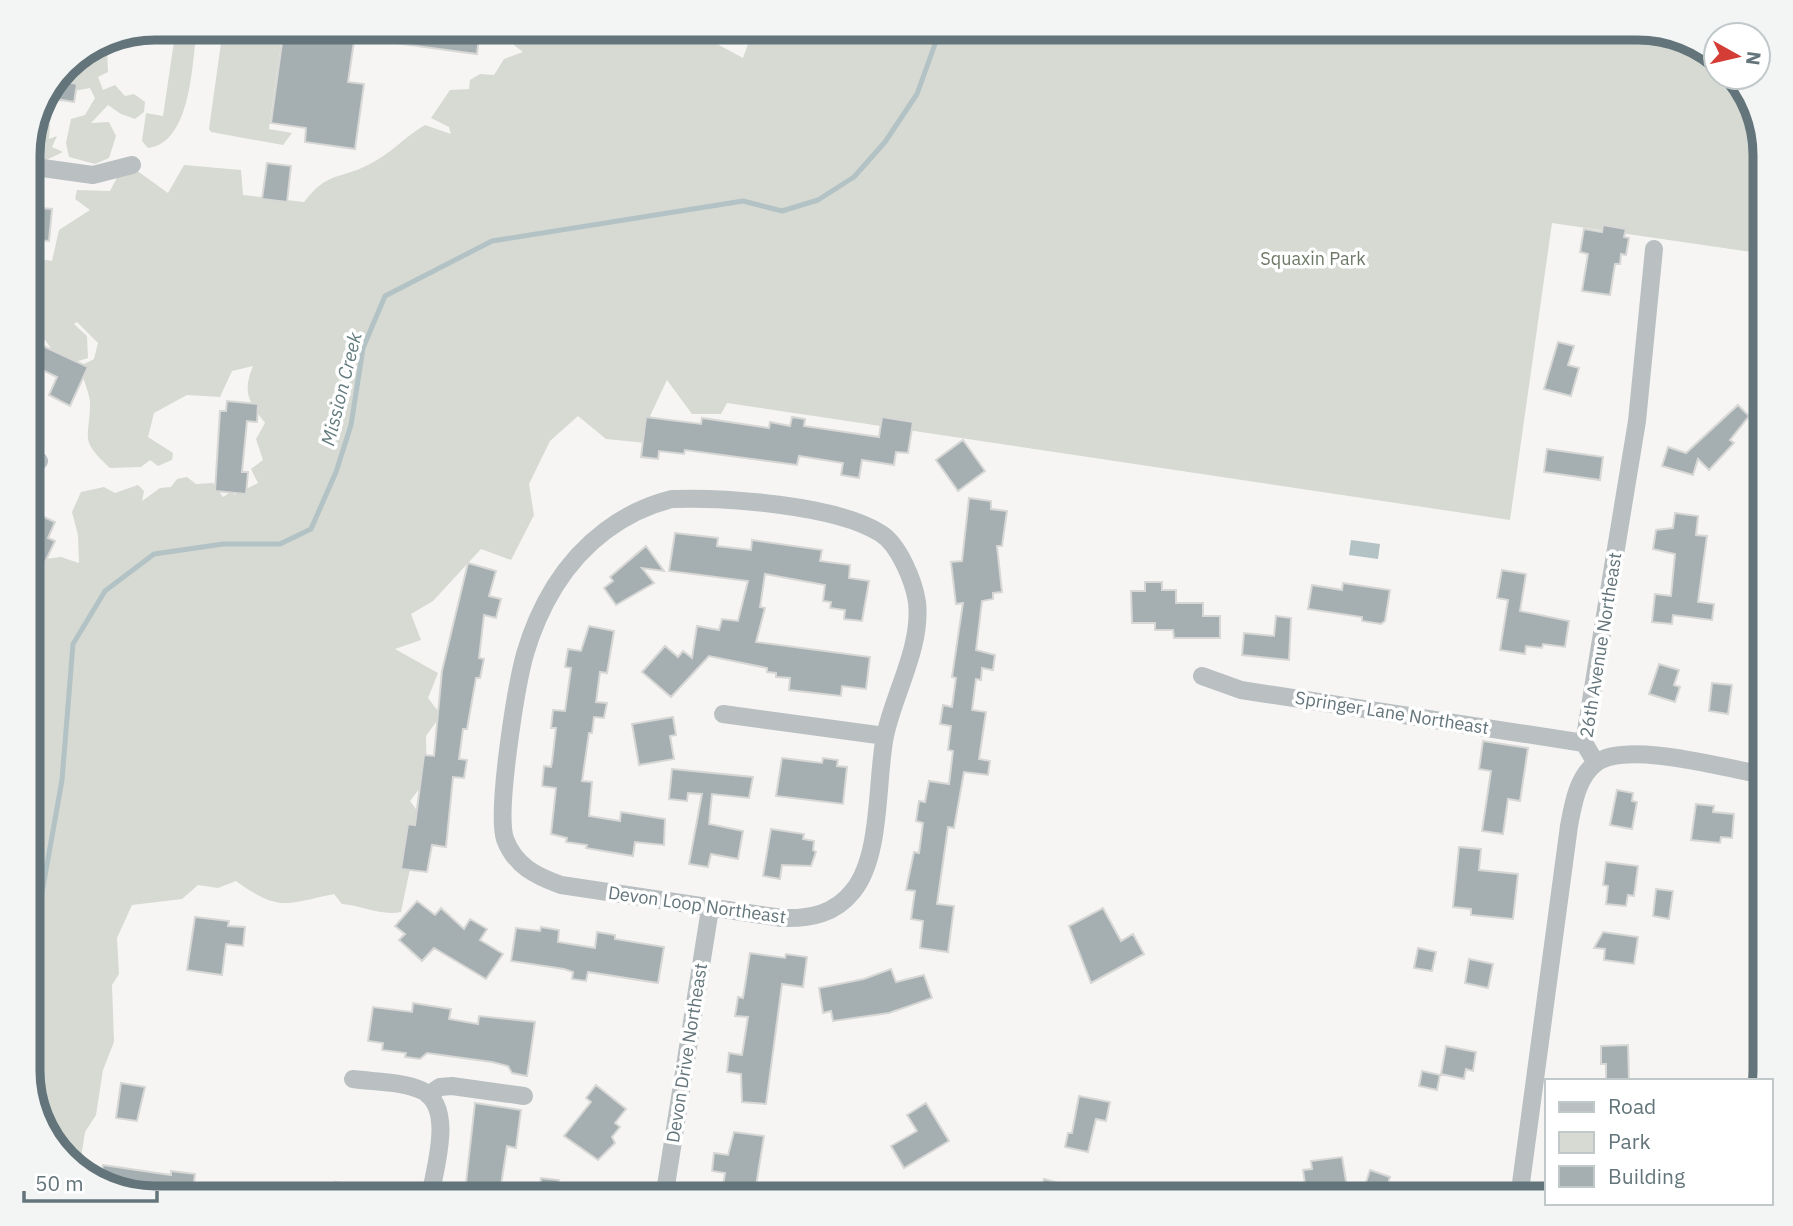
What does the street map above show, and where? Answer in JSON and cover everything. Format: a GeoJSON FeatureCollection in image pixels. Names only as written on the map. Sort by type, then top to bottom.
{"type":"FeatureCollection","features":[{"type":"Feature","properties":{"kind":"street"},"geometry":{"type":"LineString","coordinates":[[40,168],[93,175],[132,165]]}},
{"type":"Feature","properties":{"kind":"street","name":"26th Avenue Northeast"},"geometry":{"type":"LineString","coordinates":[[1522,1186],[1569,826],[1583,778],[1596,763],[1584,743],[1637,421],[1654,249]]}},
{"type":"Feature","properties":{"kind":"street","name":"Devon Loop Northeast"},"geometry":{"type":"LineString","coordinates":[[698,498],[823,514],[883,534],[906,568],[917,602],[915,634],[885,736],[869,857],[853,891],[830,911],[800,919],[710,909],[561,885],[543,879],[520,864],[505,839],[502,797],[528,645],[541,611],[556,584],[600,535],[649,505],[672,499],[698,498]]}},
{"type":"Feature","properties":{"kind":"street","name":"Springer Lane Northeast"},"geometry":{"type":"LineString","coordinates":[[1202,676],[1241,690],[1584,743]]}},
{"type":"Feature","properties":{"kind":"street"},"geometry":{"type":"LineString","coordinates":[[723,714],[885,736]]}},
{"type":"Feature","properties":{"kind":"street"},"geometry":{"type":"LineString","coordinates":[[1596,763],[1632,754],[1753,773]]}},
{"type":"Feature","properties":{"kind":"street","name":"Devon Drive Northeast"},"geometry":{"type":"LineString","coordinates":[[666,1186],[710,909]]}},
{"type":"Feature","properties":{"kind":"street"},"geometry":{"type":"LineString","coordinates":[[353,1079],[411,1087],[428,1096],[438,1108],[440,1122],[432,1186]]}},
{"type":"Feature","properties":{"kind":"street"},"geometry":{"type":"LineString","coordinates":[[428,1096],[440,1087],[452,1086],[524,1096]]}},
{"type":"Feature","properties":{"kind":"green space"},"geometry":{"type":"Polygon","coordinates":[[[174,40],[196,40],[191,79],[182,117],[174,132],[163,143],[148,148],[142,141],[146,113],[163,116],[174,40]]]}},
{"type":"Feature","properties":{"kind":"green space"},"geometry":{"type":"Polygon","coordinates":[[[224,40],[281,40],[269,129],[292,133],[283,145],[211,132],[209,129],[221,43],[224,40]]]}},
{"type":"Feature","properties":{"kind":"green space","name":"Squaxin Park"},"geometry":{"type":"Polygon","coordinates":[[[508,40],[712,40],[743,58],[749,40],[1653,41],[1682,49],[1702,60],[1702,91],[1732,91],[1744,111],[1753,155],[1753,252],[1552,223],[1510,520],[727,403],[721,414],[692,414],[667,380],[650,416],[656,421],[647,443],[606,439],[578,416],[550,441],[529,484],[534,515],[511,560],[481,549],[433,601],[411,614],[421,640],[395,649],[438,673],[428,698],[441,715],[426,736],[427,779],[410,801],[421,816],[401,912],[379,912],[342,904],[334,894],[283,903],[263,898],[236,881],[218,888],[198,885],[182,899],[132,905],[117,938],[119,974],[112,985],[114,1042],[103,1070],[96,1115],[85,1132],[81,1158],[56,1128],[46,1108],[40,1079],[40,560],[61,557],[79,563],[78,535],[72,512],[81,492],[104,487],[115,493],[138,485],[144,491],[142,501],[160,488],[171,487],[177,479],[187,477],[196,484],[213,483],[223,497],[232,491],[234,495],[258,483],[251,469],[263,460],[256,439],[265,423],[249,397],[248,383],[253,366],[232,371],[220,397],[187,395],[154,413],[148,437],[173,453],[172,460],[158,466],[150,460],[141,467],[110,468],[93,450],[88,438],[90,399],[80,366],[94,359],[98,343],[77,322],[74,324],[87,336],[88,358],[62,366],[46,341],[40,338],[40,259],[52,261],[59,230],[90,210],[75,199],[77,190],[110,191],[120,172],[136,170],[168,193],[184,165],[241,170],[243,195],[304,202],[320,185],[376,161],[425,125],[451,134],[449,127],[431,118],[450,90],[469,89],[470,80],[480,74],[494,75],[504,59],[523,52],[508,40]]]}},
{"type":"Feature","properties":{"kind":"green space"},"geometry":{"type":"Polygon","coordinates":[[[107,51],[108,72],[98,77],[103,90],[115,85],[125,96],[134,94],[145,102],[144,112],[135,119],[108,105],[91,123],[109,122],[116,136],[109,158],[95,164],[69,157],[66,143],[71,119],[85,115],[95,98],[90,88],[74,91],[61,102],[56,98],[74,74],[107,51]]]}},
{"type":"Feature","properties":{"kind":"green space"},"geometry":{"type":"Polygon","coordinates":[[[50,124],[49,139],[57,136],[52,147],[63,152],[40,163],[43,128],[50,124]]]}},
{"type":"Feature","properties":{"kind":"shaded area"},"geometry":{"type":"Polygon","coordinates":[[[1351,540],[1380,544],[1378,559],[1349,555],[1351,540]]]}},
{"type":"Feature","properties":{"kind":"building"},"geometry":{"type":"Polygon","coordinates":[[[282,40],[354,40],[348,82],[364,84],[355,149],[305,142],[306,128],[271,123],[282,40]]]}},
{"type":"Feature","properties":{"kind":"building"},"geometry":{"type":"Polygon","coordinates":[[[387,40],[479,40],[477,54],[387,40]]]}},
{"type":"Feature","properties":{"kind":"building"},"geometry":{"type":"Polygon","coordinates":[[[67,82],[77,84],[74,102],[56,99],[67,82]]]}},
{"type":"Feature","properties":{"kind":"building"},"geometry":{"type":"Polygon","coordinates":[[[267,163],[291,166],[287,202],[262,199],[267,163]]]}},
{"type":"Feature","properties":{"kind":"building"},"geometry":{"type":"Polygon","coordinates":[[[40,208],[52,209],[49,241],[40,240],[40,208]]]}},
{"type":"Feature","properties":{"kind":"building"},"geometry":{"type":"Polygon","coordinates":[[[1603,225],[1626,229],[1624,237],[1629,238],[1626,255],[1621,254],[1620,264],[1615,264],[1610,295],[1582,291],[1588,254],[1580,252],[1584,229],[1602,232],[1603,225]]]}},
{"type":"Feature","properties":{"kind":"building"},"geometry":{"type":"Polygon","coordinates":[[[1558,342],[1574,346],[1568,365],[1579,368],[1571,396],[1544,389],[1558,342]]]}},
{"type":"Feature","properties":{"kind":"building"},"geometry":{"type":"Polygon","coordinates":[[[40,345],[88,367],[70,406],[49,395],[57,377],[40,369],[40,345]]]}},
{"type":"Feature","properties":{"kind":"building"},"geometry":{"type":"Polygon","coordinates":[[[227,401],[258,404],[257,422],[247,421],[242,472],[248,472],[246,494],[215,491],[220,411],[226,411],[227,401]]]}},
{"type":"Feature","properties":{"kind":"building"},"geometry":{"type":"Polygon","coordinates":[[[1738,405],[1749,416],[1730,440],[1734,443],[1709,470],[1698,459],[1693,475],[1662,466],[1668,447],[1686,453],[1738,405]]]}},
{"type":"Feature","properties":{"kind":"building"},"geometry":{"type":"Polygon","coordinates":[[[646,417],[701,424],[702,418],[769,428],[770,422],[790,426],[792,417],[805,419],[804,426],[879,437],[882,417],[913,422],[908,453],[896,452],[894,465],[862,460],[859,478],[841,475],[843,463],[799,456],[797,465],[685,450],[684,454],[659,451],[658,459],[641,457],[646,417]]]}},
{"type":"Feature","properties":{"kind":"building"},"geometry":{"type":"Polygon","coordinates":[[[963,440],[985,471],[958,491],[936,460],[963,440]]]}},
{"type":"Feature","properties":{"kind":"building"},"geometry":{"type":"Polygon","coordinates":[[[1547,449],[1603,457],[1600,480],[1544,472],[1547,449]]]}},
{"type":"Feature","properties":{"kind":"building"},"geometry":{"type":"Polygon","coordinates":[[[969,498],[991,501],[991,509],[1007,511],[1002,546],[997,546],[1002,592],[993,593],[993,599],[982,601],[976,650],[995,655],[993,670],[982,668],[981,680],[976,679],[972,710],[986,712],[979,759],[990,761],[988,775],[964,772],[954,828],[948,827],[937,904],[954,906],[948,952],[920,948],[923,921],[911,919],[915,891],[906,890],[914,852],[919,853],[923,823],[916,821],[919,801],[925,802],[929,781],[949,784],[953,751],[948,750],[951,726],[940,724],[943,705],[952,707],[956,678],[952,677],[963,603],[956,604],[951,562],[962,561],[969,498]]]}},
{"type":"Feature","properties":{"kind":"building"},"geometry":{"type":"Polygon","coordinates":[[[1675,513],[1698,516],[1696,535],[1707,536],[1698,602],[1714,604],[1712,620],[1673,615],[1672,624],[1652,622],[1655,594],[1671,596],[1675,554],[1653,549],[1656,530],[1673,528],[1675,513]]]}},
{"type":"Feature","properties":{"kind":"building"},"geometry":{"type":"Polygon","coordinates":[[[40,515],[55,522],[48,538],[55,541],[44,564],[40,562],[40,515]]]}},
{"type":"Feature","properties":{"kind":"building"},"geometry":{"type":"Polygon","coordinates":[[[675,533],[718,538],[717,546],[751,550],[752,540],[822,550],[820,561],[850,565],[849,578],[869,581],[862,621],[844,619],[845,610],[830,608],[831,602],[823,601],[825,585],[765,574],[760,607],[765,608],[756,642],[870,657],[866,689],[842,686],[841,696],[789,690],[790,678],[776,677],[776,673],[767,672],[767,668],[709,656],[671,697],[642,672],[665,646],[678,657],[683,651],[692,658],[697,626],[719,630],[722,619],[738,621],[748,581],[669,571],[675,533]]]}},
{"type":"Feature","properties":{"kind":"building"},"geometry":{"type":"Polygon","coordinates":[[[646,546],[664,571],[642,568],[654,583],[616,605],[604,588],[613,581],[610,577],[646,546]]]}},
{"type":"Feature","properties":{"kind":"building"},"geometry":{"type":"Polygon","coordinates":[[[468,563],[496,571],[489,596],[501,599],[496,618],[484,615],[479,658],[484,659],[480,678],[476,678],[467,729],[463,729],[459,759],[467,760],[464,778],[453,777],[446,847],[432,845],[427,872],[401,869],[408,824],[415,825],[424,755],[434,756],[442,671],[468,563]]]}},
{"type":"Feature","properties":{"kind":"building"},"geometry":{"type":"Polygon","coordinates":[[[1502,570],[1526,574],[1520,611],[1569,621],[1565,647],[1543,644],[1542,648],[1526,646],[1525,654],[1500,650],[1508,600],[1497,598],[1502,570]]]}},
{"type":"Feature","properties":{"kind":"building"},"geometry":{"type":"Polygon","coordinates":[[[1145,582],[1162,582],[1162,590],[1176,590],[1176,603],[1203,603],[1203,616],[1220,616],[1220,638],[1174,638],[1173,630],[1155,630],[1155,623],[1132,623],[1131,591],[1145,591],[1145,582]]]}},
{"type":"Feature","properties":{"kind":"building"},"geometry":{"type":"Polygon","coordinates":[[[1343,583],[1390,590],[1385,621],[1381,624],[1362,621],[1362,617],[1308,609],[1312,585],[1342,590],[1343,583]]]}},
{"type":"Feature","properties":{"kind":"building"},"geometry":{"type":"Polygon","coordinates":[[[1276,616],[1291,618],[1289,660],[1242,655],[1244,633],[1274,636],[1276,616]]]}},
{"type":"Feature","properties":{"kind":"building"},"geometry":{"type":"Polygon","coordinates":[[[589,626],[614,631],[607,673],[600,672],[596,702],[607,703],[604,718],[594,717],[582,781],[592,782],[589,816],[620,821],[621,812],[665,819],[664,845],[635,842],[633,856],[586,848],[587,845],[566,842],[567,838],[551,834],[556,788],[542,786],[544,766],[551,767],[552,762],[556,728],[551,728],[553,710],[565,711],[571,668],[565,667],[568,649],[581,651],[589,626]]]}},
{"type":"Feature","properties":{"kind":"building"},"geometry":{"type":"Polygon","coordinates":[[[1659,664],[1679,670],[1674,685],[1680,687],[1675,702],[1649,694],[1659,664]]]}},
{"type":"Feature","properties":{"kind":"building"},"geometry":{"type":"Polygon","coordinates":[[[1712,683],[1732,685],[1728,714],[1709,711],[1712,683]]]}},
{"type":"Feature","properties":{"kind":"building"},"geometry":{"type":"Polygon","coordinates":[[[673,717],[676,735],[670,736],[674,759],[639,765],[632,724],[673,717]]]}},
{"type":"Feature","properties":{"kind":"building"},"geometry":{"type":"Polygon","coordinates":[[[1483,741],[1528,748],[1520,801],[1508,799],[1503,834],[1482,831],[1491,771],[1479,769],[1483,741]]]}},
{"type":"Feature","properties":{"kind":"building"},"geometry":{"type":"Polygon","coordinates":[[[782,758],[822,763],[823,758],[838,760],[837,766],[847,767],[843,804],[776,796],[782,758]]]}},
{"type":"Feature","properties":{"kind":"building"},"geometry":{"type":"Polygon","coordinates":[[[672,769],[753,777],[749,798],[712,794],[709,824],[743,831],[738,859],[711,854],[708,867],[689,864],[702,794],[688,793],[687,801],[669,799],[672,769]]]}},
{"type":"Feature","properties":{"kind":"building"},"geometry":{"type":"Polygon","coordinates":[[[1617,790],[1633,793],[1632,801],[1637,802],[1632,829],[1610,825],[1617,790]]]}},
{"type":"Feature","properties":{"kind":"building"},"geometry":{"type":"Polygon","coordinates":[[[1696,804],[1714,806],[1713,812],[1734,814],[1732,838],[1721,837],[1720,843],[1691,840],[1696,804]]]}},
{"type":"Feature","properties":{"kind":"building"},"geometry":{"type":"Polygon","coordinates":[[[771,829],[804,834],[803,839],[814,841],[813,850],[816,852],[811,866],[782,865],[780,879],[763,876],[771,829]]]}},
{"type":"Feature","properties":{"kind":"building"},"geometry":{"type":"Polygon","coordinates":[[[1459,847],[1481,849],[1479,870],[1518,874],[1513,919],[1471,915],[1471,909],[1453,907],[1459,847]]]}},
{"type":"Feature","properties":{"kind":"building"},"geometry":{"type":"Polygon","coordinates":[[[1606,862],[1638,866],[1634,896],[1628,895],[1626,906],[1606,904],[1608,886],[1603,885],[1606,862]]]}},
{"type":"Feature","properties":{"kind":"building"},"geometry":{"type":"Polygon","coordinates":[[[1656,889],[1673,891],[1669,919],[1653,916],[1656,889]]]}},
{"type":"Feature","properties":{"kind":"building"},"geometry":{"type":"Polygon","coordinates":[[[417,901],[435,915],[441,908],[464,929],[470,919],[487,929],[480,940],[503,954],[486,979],[434,948],[422,961],[399,940],[405,934],[395,926],[417,901]]]}},
{"type":"Feature","properties":{"kind":"building"},"geometry":{"type":"Polygon","coordinates":[[[1103,908],[1121,941],[1133,934],[1144,954],[1091,983],[1069,926],[1103,908]]]}},
{"type":"Feature","properties":{"kind":"building"},"geometry":{"type":"Polygon","coordinates":[[[195,917],[229,921],[228,926],[245,927],[243,946],[226,944],[222,975],[187,970],[195,917]]]}},
{"type":"Feature","properties":{"kind":"building"},"geometry":{"type":"Polygon","coordinates":[[[541,927],[559,930],[558,942],[595,948],[597,932],[615,935],[615,939],[664,947],[658,983],[588,972],[586,981],[572,979],[573,972],[564,969],[511,961],[516,928],[540,931],[541,927]]]}},
{"type":"Feature","properties":{"kind":"building"},"geometry":{"type":"Polygon","coordinates":[[[1603,932],[1638,937],[1634,964],[1604,960],[1605,949],[1594,948],[1603,932]]]}},
{"type":"Feature","properties":{"kind":"building"},"geometry":{"type":"Polygon","coordinates":[[[1418,948],[1436,952],[1432,971],[1414,968],[1418,948]]]}},
{"type":"Feature","properties":{"kind":"building"},"geometry":{"type":"Polygon","coordinates":[[[750,953],[785,958],[786,954],[807,957],[803,987],[782,984],[766,1104],[742,1102],[741,1074],[727,1072],[729,1053],[742,1055],[748,1017],[735,1016],[738,997],[743,998],[750,953]]]}},
{"type":"Feature","properties":{"kind":"building"},"geometry":{"type":"Polygon","coordinates":[[[1469,959],[1493,964],[1488,988],[1465,983],[1469,959]]]}},
{"type":"Feature","properties":{"kind":"building"},"geometry":{"type":"Polygon","coordinates":[[[891,969],[896,982],[924,975],[932,998],[889,1013],[833,1021],[831,1011],[823,1013],[819,988],[864,979],[891,969]]]}},
{"type":"Feature","properties":{"kind":"building"},"geometry":{"type":"Polygon","coordinates":[[[413,1003],[451,1009],[449,1019],[478,1024],[479,1016],[535,1022],[527,1076],[512,1073],[508,1066],[492,1062],[427,1053],[420,1059],[405,1057],[406,1053],[382,1050],[383,1043],[368,1041],[373,1007],[412,1012],[413,1003]]]}},
{"type":"Feature","properties":{"kind":"building"},"geometry":{"type":"Polygon","coordinates":[[[1628,1045],[1629,1079],[1606,1079],[1606,1064],[1601,1064],[1601,1046],[1628,1045]]]}},
{"type":"Feature","properties":{"kind":"building"},"geometry":{"type":"Polygon","coordinates":[[[1446,1046],[1476,1052],[1473,1071],[1466,1069],[1464,1079],[1441,1074],[1446,1046]]]}},
{"type":"Feature","properties":{"kind":"building"},"geometry":{"type":"Polygon","coordinates":[[[1422,1071],[1440,1075],[1437,1090],[1419,1086],[1422,1071]]]}},
{"type":"Feature","properties":{"kind":"building"},"geometry":{"type":"Polygon","coordinates":[[[121,1083],[145,1087],[137,1121],[116,1118],[121,1083]]]}},
{"type":"Feature","properties":{"kind":"building"},"geometry":{"type":"Polygon","coordinates":[[[596,1085],[626,1109],[615,1123],[620,1127],[612,1137],[615,1143],[598,1160],[564,1136],[591,1102],[586,1098],[596,1085]]]}},
{"type":"Feature","properties":{"kind":"building"},"geometry":{"type":"Polygon","coordinates":[[[1079,1096],[1110,1102],[1106,1121],[1096,1119],[1088,1152],[1065,1147],[1068,1133],[1072,1133],[1079,1096]]]}},
{"type":"Feature","properties":{"kind":"building"},"geometry":{"type":"Polygon","coordinates":[[[475,1103],[521,1110],[516,1148],[507,1146],[501,1186],[470,1186],[466,1183],[475,1103]]]}},
{"type":"Feature","properties":{"kind":"building"},"geometry":{"type":"Polygon","coordinates":[[[926,1103],[949,1141],[904,1168],[891,1146],[917,1131],[907,1115],[926,1103]]]}},
{"type":"Feature","properties":{"kind":"building"},"geometry":{"type":"Polygon","coordinates":[[[734,1132],[764,1136],[756,1186],[723,1186],[725,1173],[712,1171],[714,1153],[728,1155],[734,1132]]]}},
{"type":"Feature","properties":{"kind":"building"},"geometry":{"type":"Polygon","coordinates":[[[1342,1157],[1347,1186],[1305,1186],[1303,1170],[1312,1169],[1311,1161],[1342,1157]]]}},
{"type":"Feature","properties":{"kind":"building"},"geometry":{"type":"Polygon","coordinates":[[[103,1165],[171,1175],[171,1171],[195,1174],[194,1186],[155,1186],[125,1182],[102,1172],[103,1165]]]}},
{"type":"Feature","properties":{"kind":"building"},"geometry":{"type":"Polygon","coordinates":[[[1370,1170],[1390,1177],[1387,1186],[1365,1186],[1370,1170]]]}},
{"type":"Feature","properties":{"kind":"building"},"geometry":{"type":"Polygon","coordinates":[[[541,1178],[559,1180],[558,1186],[540,1186],[541,1178]]]}},
{"type":"Feature","properties":{"kind":"building"},"geometry":{"type":"Polygon","coordinates":[[[1044,1179],[1069,1186],[1042,1186],[1044,1179]]]}},
{"type":"Feature","properties":{"kind":"building"},"geometry":{"type":"Polygon","coordinates":[[[335,1182],[359,1186],[334,1186],[335,1182]]]}},
{"type":"Feature","properties":{"kind":"waterway","name":"Mission Creek"},"geometry":{"type":"LineString","coordinates":[[40,898],[62,780],[73,644],[105,591],[154,554],[223,544],[280,544],[311,529],[336,472],[351,425],[363,348],[385,296],[492,241],[743,201],[782,211],[818,200],[854,177],[885,142],[917,94],[938,40]]}}]}
